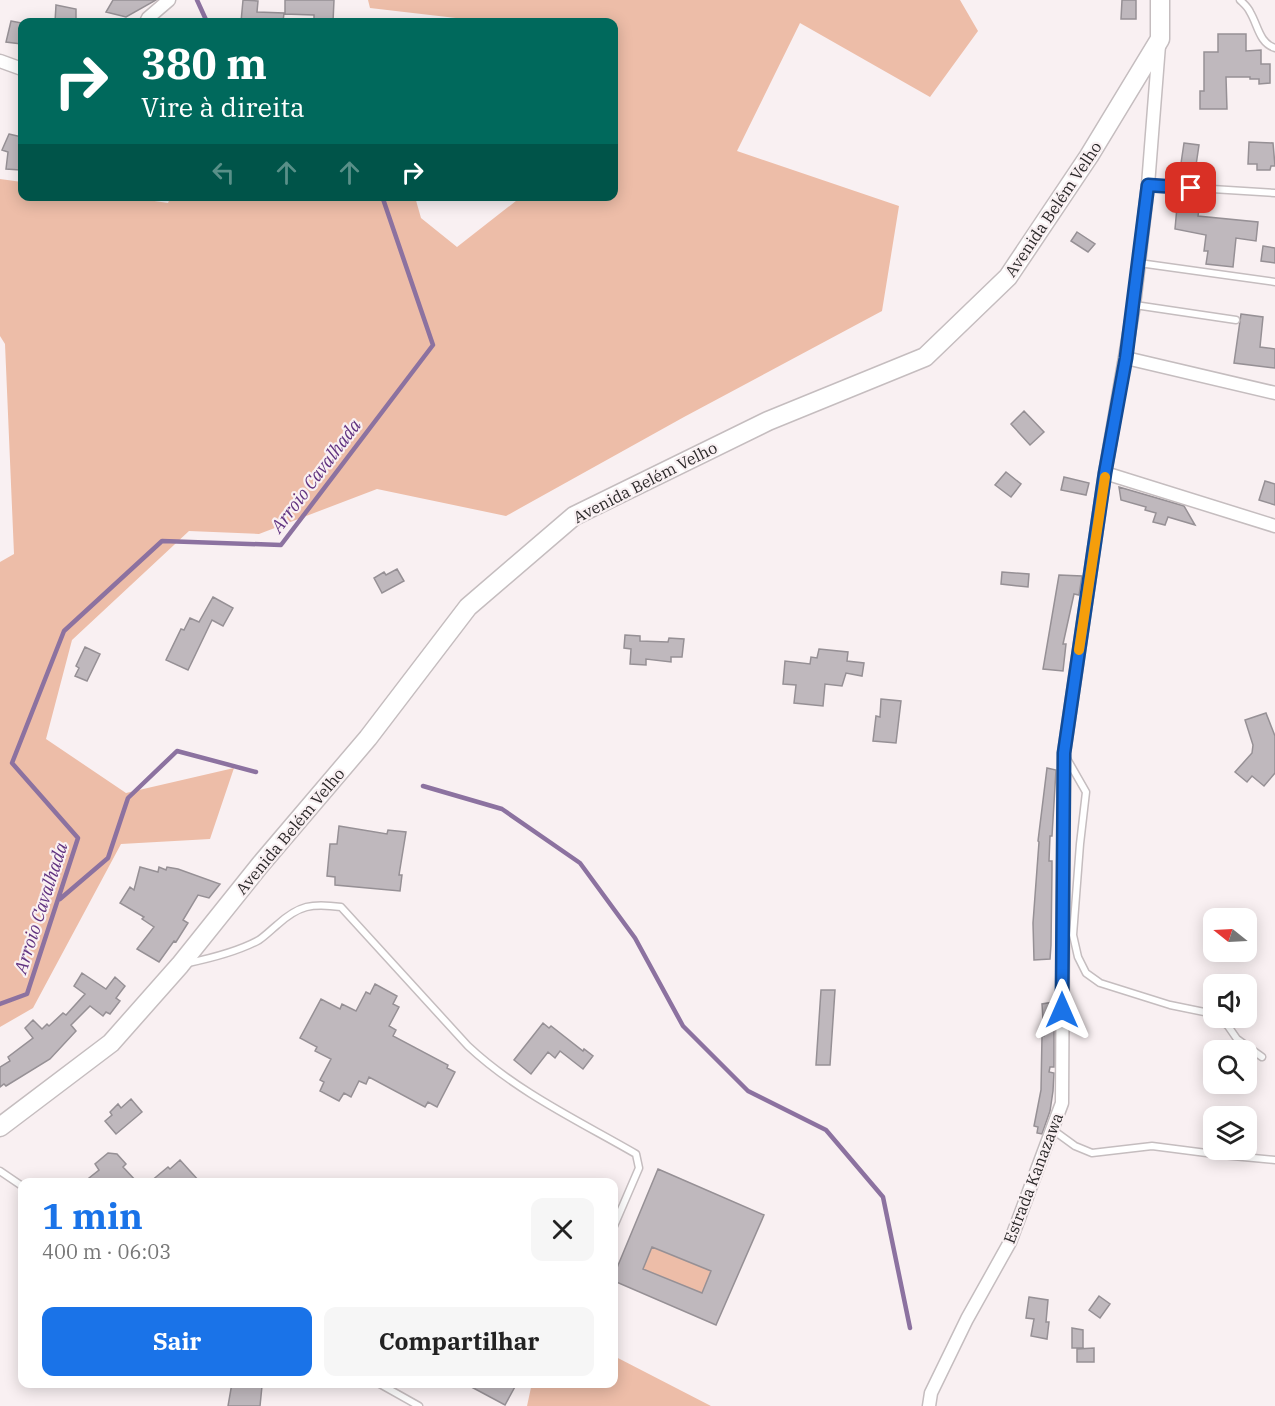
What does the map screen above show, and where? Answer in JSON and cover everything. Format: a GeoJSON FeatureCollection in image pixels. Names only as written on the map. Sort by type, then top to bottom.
{"type":"FeatureCollection","features":[{"type":"Feature","properties":{"kind":"main road"},"geometry":{"type":"LineString","coordinates":[[1160,0],[1160,39]]}},
{"type":"Feature","properties":{"kind":"main road","name":"Avenida Belém Velho"},"geometry":{"type":"LineString","coordinates":[[0,1126],[111,1043],[180,965],[260,865],[368,738],[468,607],[574,516],[768,420],[925,357],[1008,277],[1089,156],[1160,39]]}},
{"type":"Feature","properties":{"kind":"street"},"geometry":{"type":"LineString","coordinates":[[148,18],[169,0]]}},
{"type":"Feature","properties":{"kind":"street","name":"Estrada Kanazawa"},"geometry":{"type":"LineString","coordinates":[[929,1406],[931,1393],[967,1319],[1010,1242],[1062,1103],[1064,753],[1105,473],[1134,305],[1148,185],[1160,39]]}},
{"type":"Feature","properties":{"kind":"street"},"geometry":{"type":"LineString","coordinates":[[0,62],[18,68]]}},
{"type":"Feature","properties":{"kind":"street"},"geometry":{"type":"LineString","coordinates":[[1126,358],[1275,393]]}},
{"type":"Feature","properties":{"kind":"street"},"geometry":{"type":"LineString","coordinates":[[1105,473],[1275,526]]}},
{"type":"Feature","properties":{"kind":"lane"},"geometry":{"type":"LineString","coordinates":[[1240,0],[1249,9],[1262,37],[1269,46],[1275,48]]}},
{"type":"Feature","properties":{"kind":"lane"},"geometry":{"type":"LineString","coordinates":[[1148,185],[1275,193]]}},
{"type":"Feature","properties":{"kind":"lane"},"geometry":{"type":"LineString","coordinates":[[1139,263],[1275,282]]}},
{"type":"Feature","properties":{"kind":"lane"},"geometry":{"type":"LineString","coordinates":[[1134,305],[1236,320]]}},
{"type":"Feature","properties":{"kind":"lane"},"geometry":{"type":"LineString","coordinates":[[1064,753],[1086,792],[1073,935],[1078,957],[1086,973],[1100,983],[1170,1005],[1203,1012]]}},
{"type":"Feature","properties":{"kind":"lane"},"geometry":{"type":"LineString","coordinates":[[180,965],[231,952],[261,939],[288,915],[302,907],[320,904],[341,907],[488,1065],[529,1092],[636,1154],[639,1168],[618,1217]]}},
{"type":"Feature","properties":{"kind":"lane"},"geometry":{"type":"LineString","coordinates":[[1229,1028],[1237,1039],[1262,1057]]}},
{"type":"Feature","properties":{"kind":"lane"},"geometry":{"type":"LineString","coordinates":[[1053,1130],[1075,1146],[1092,1153],[1152,1146],[1275,1160]]}},
{"type":"Feature","properties":{"kind":"lane"},"geometry":{"type":"LineString","coordinates":[[0,1171],[18,1183]]}},
{"type":"Feature","properties":{"kind":"lane"},"geometry":{"type":"LineString","coordinates":[[387,1388],[419,1406]]}},
{"type":"Feature","properties":{"kind":"shaded area"},"geometry":{"type":"Polygon","coordinates":[[[368,0],[960,0],[978,31],[930,97],[800,23],[737,151],[899,206],[882,311],[506,516],[377,489],[259,534],[189,531],[72,640],[46,739],[126,793],[234,768],[210,839],[121,844],[33,1008],[0,1027],[0,562],[14,554],[5,344],[0,336],[0,179],[18,181],[18,201],[155,201],[168,203],[169,201],[416,201],[421,218],[457,247],[516,201],[618,201],[618,18],[456,18],[370,8],[368,0]]]}},
{"type":"Feature","properties":{"kind":"shaded area"},"geometry":{"type":"Polygon","coordinates":[[[652,1247],[711,1271],[702,1293],[643,1269],[652,1247]]]}},
{"type":"Feature","properties":{"kind":"shaded area"},"geometry":{"type":"Polygon","coordinates":[[[618,1358],[711,1406],[527,1406],[531,1388],[618,1388],[618,1358]]]}},
{"type":"Feature","properties":{"kind":"building"},"geometry":{"type":"Polygon","coordinates":[[[113,0],[156,0],[126,17],[106,12],[113,0]]]}},
{"type":"Feature","properties":{"kind":"building"},"geometry":{"type":"Polygon","coordinates":[[[243,0],[258,1],[257,12],[284,13],[283,18],[241,18],[243,0]]]}},
{"type":"Feature","properties":{"kind":"building"},"geometry":{"type":"Polygon","coordinates":[[[285,0],[334,0],[333,18],[285,14],[285,0]]]}},
{"type":"Feature","properties":{"kind":"building"},"geometry":{"type":"Polygon","coordinates":[[[1122,0],[1136,0],[1136,19],[1121,19],[1122,0]]]}},
{"type":"Feature","properties":{"kind":"building"},"geometry":{"type":"Polygon","coordinates":[[[56,5],[76,9],[76,18],[55,18],[56,5]]]}},
{"type":"Feature","properties":{"kind":"building"},"geometry":{"type":"Polygon","coordinates":[[[11,21],[18,22],[18,44],[6,42],[11,21]]]}},
{"type":"Feature","properties":{"kind":"building"},"geometry":{"type":"Polygon","coordinates":[[[1218,34],[1246,34],[1246,51],[1261,50],[1261,64],[1270,64],[1270,83],[1259,84],[1259,79],[1250,79],[1250,77],[1226,77],[1227,109],[1200,109],[1200,91],[1204,91],[1204,52],[1218,52],[1218,34]]]}},
{"type":"Feature","properties":{"kind":"building"},"geometry":{"type":"Polygon","coordinates":[[[9,134],[18,136],[18,170],[6,169],[8,152],[2,150],[9,134]]]}},
{"type":"Feature","properties":{"kind":"building"},"geometry":{"type":"Polygon","coordinates":[[[1249,142],[1273,143],[1275,166],[1271,166],[1270,170],[1257,170],[1257,164],[1248,164],[1249,142]]]}},
{"type":"Feature","properties":{"kind":"building"},"geometry":{"type":"Polygon","coordinates":[[[1184,143],[1199,145],[1195,172],[1180,170],[1184,143]]]}},
{"type":"Feature","properties":{"kind":"building"},"geometry":{"type":"Polygon","coordinates":[[[1188,202],[1200,203],[1198,216],[1258,222],[1256,241],[1236,238],[1233,267],[1206,264],[1208,251],[1204,251],[1206,235],[1175,229],[1177,207],[1187,208],[1188,202]]]}},
{"type":"Feature","properties":{"kind":"building"},"geometry":{"type":"Polygon","coordinates":[[[1077,232],[1095,244],[1088,252],[1071,241],[1077,232]]]}},
{"type":"Feature","properties":{"kind":"building"},"geometry":{"type":"Polygon","coordinates":[[[1263,246],[1275,248],[1275,263],[1261,261],[1263,246]]]}},
{"type":"Feature","properties":{"kind":"building"},"geometry":{"type":"Polygon","coordinates":[[[1241,314],[1263,317],[1260,347],[1275,349],[1275,368],[1234,363],[1241,314]]]}},
{"type":"Feature","properties":{"kind":"building"},"geometry":{"type":"Polygon","coordinates":[[[1024,411],[1044,432],[1030,445],[1011,424],[1024,411]]]}},
{"type":"Feature","properties":{"kind":"building"},"geometry":{"type":"Polygon","coordinates":[[[1006,472],[1021,484],[1011,497],[995,485],[1006,472]]]}},
{"type":"Feature","properties":{"kind":"building"},"geometry":{"type":"Polygon","coordinates":[[[1064,477],[1089,483],[1086,495],[1061,490],[1064,477]]]}},
{"type":"Feature","properties":{"kind":"building"},"geometry":{"type":"Polygon","coordinates":[[[1265,481],[1275,484],[1275,505],[1259,500],[1265,481]]]}},
{"type":"Feature","properties":{"kind":"building"},"geometry":{"type":"Polygon","coordinates":[[[1119,487],[1184,506],[1195,525],[1168,517],[1165,525],[1153,522],[1156,513],[1145,510],[1146,507],[1121,500],[1119,487]]]}},
{"type":"Feature","properties":{"kind":"building"},"geometry":{"type":"Polygon","coordinates":[[[397,569],[404,581],[382,593],[374,578],[384,572],[386,575],[397,569]]]}},
{"type":"Feature","properties":{"kind":"building"},"geometry":{"type":"Polygon","coordinates":[[[1002,572],[1029,574],[1028,587],[1001,584],[1002,572]]]}},
{"type":"Feature","properties":{"kind":"building"},"geometry":{"type":"Polygon","coordinates":[[[1059,575],[1082,576],[1079,595],[1074,594],[1063,644],[1066,644],[1063,671],[1043,669],[1059,575]]]}},
{"type":"Feature","properties":{"kind":"building"},"geometry":{"type":"Polygon","coordinates":[[[213,597],[233,608],[223,626],[212,620],[188,670],[166,660],[181,629],[184,630],[190,618],[199,622],[213,597]]]}},
{"type":"Feature","properties":{"kind":"building"},"geometry":{"type":"Polygon","coordinates":[[[625,635],[640,636],[640,641],[668,642],[669,638],[684,639],[682,657],[671,657],[671,662],[646,659],[646,665],[630,664],[631,649],[624,648],[625,635]]]}},
{"type":"Feature","properties":{"kind":"building"},"geometry":{"type":"Polygon","coordinates":[[[85,647],[100,654],[87,681],[75,676],[79,668],[76,666],[85,647]]]}},
{"type":"Feature","properties":{"kind":"building"},"geometry":{"type":"Polygon","coordinates":[[[819,649],[848,652],[847,661],[864,663],[862,676],[846,673],[842,686],[825,684],[823,706],[794,703],[796,685],[783,684],[785,661],[810,664],[811,657],[817,658],[819,649]]]}},
{"type":"Feature","properties":{"kind":"building"},"geometry":{"type":"Polygon","coordinates":[[[881,699],[901,701],[896,743],[873,741],[876,716],[880,717],[881,699]]]}},
{"type":"Feature","properties":{"kind":"building"},"geometry":{"type":"Polygon","coordinates":[[[1266,713],[1275,736],[1275,773],[1264,786],[1252,776],[1247,782],[1235,772],[1252,753],[1253,745],[1245,720],[1266,713]]]}},
{"type":"Feature","properties":{"kind":"building"},"geometry":{"type":"Polygon","coordinates":[[[1047,768],[1056,770],[1049,861],[1052,861],[1051,945],[1050,959],[1034,960],[1033,923],[1038,841],[1047,768]]]}},
{"type":"Feature","properties":{"kind":"building"},"geometry":{"type":"Polygon","coordinates":[[[339,826],[387,834],[388,830],[406,832],[399,875],[402,875],[400,891],[335,885],[335,877],[327,876],[330,844],[337,844],[339,826]]]}},
{"type":"Feature","properties":{"kind":"building"},"geometry":{"type":"Polygon","coordinates":[[[140,867],[158,872],[159,867],[166,870],[167,867],[178,869],[220,884],[209,898],[198,895],[183,920],[188,923],[159,962],[137,949],[154,927],[142,919],[144,917],[120,903],[130,887],[134,890],[140,867]]]}},
{"type":"Feature","properties":{"kind":"building"},"geometry":{"type":"Polygon","coordinates":[[[82,973],[106,989],[115,977],[125,986],[116,998],[120,1001],[110,1014],[106,1012],[103,1016],[90,1006],[71,1025],[76,1031],[50,1059],[6,1086],[4,1084],[0,1087],[0,1067],[10,1061],[8,1057],[33,1038],[25,1028],[33,1020],[42,1029],[47,1024],[49,1026],[63,1013],[66,1015],[85,994],[74,986],[82,973]]]}},
{"type":"Feature","properties":{"kind":"building"},"geometry":{"type":"Polygon","coordinates":[[[375,984],[397,996],[393,1004],[399,1007],[389,1026],[396,1030],[393,1036],[448,1065],[447,1068],[455,1072],[437,1107],[428,1102],[425,1107],[369,1077],[366,1084],[359,1081],[351,1097],[344,1093],[339,1101],[320,1091],[324,1082],[320,1080],[331,1059],[315,1051],[317,1047],[300,1038],[321,999],[340,1009],[342,1004],[356,1011],[366,992],[370,994],[375,984]]]}},
{"type":"Feature","properties":{"kind":"building"},"geometry":{"type":"Polygon","coordinates":[[[821,990],[835,990],[830,1065],[816,1065],[821,990]]]}},
{"type":"Feature","properties":{"kind":"building"},"geometry":{"type":"Polygon","coordinates":[[[1054,1002],[1054,1067],[1050,1067],[1049,1072],[1054,1073],[1053,1091],[1050,1111],[1042,1134],[1037,1133],[1038,1127],[1034,1126],[1041,1090],[1042,1036],[1044,1036],[1042,1004],[1054,1002]]]}},
{"type":"Feature","properties":{"kind":"building"},"geometry":{"type":"Polygon","coordinates":[[[543,1023],[549,1028],[551,1026],[593,1056],[583,1069],[560,1051],[555,1058],[548,1052],[531,1074],[514,1060],[543,1023]]]}},
{"type":"Feature","properties":{"kind":"building"},"geometry":{"type":"Polygon","coordinates":[[[131,1099],[142,1112],[116,1134],[105,1121],[112,1115],[110,1112],[118,1104],[121,1108],[131,1099]]]}},
{"type":"Feature","properties":{"kind":"building"},"geometry":{"type":"Polygon","coordinates":[[[108,1153],[117,1154],[126,1164],[123,1167],[133,1178],[89,1178],[99,1170],[95,1164],[108,1153]]]}},
{"type":"Feature","properties":{"kind":"building"},"geometry":{"type":"Polygon","coordinates":[[[180,1160],[196,1178],[155,1178],[168,1167],[170,1169],[180,1160]]]}},
{"type":"Feature","properties":{"kind":"building"},"geometry":{"type":"Polygon","coordinates":[[[658,1169],[764,1215],[716,1325],[618,1283],[618,1265],[658,1169]],[[652,1247],[643,1269],[702,1293],[711,1271],[652,1247]]]}},
{"type":"Feature","properties":{"kind":"building"},"geometry":{"type":"Polygon","coordinates":[[[1099,1296],[1110,1304],[1100,1318],[1089,1310],[1099,1296]]]}},
{"type":"Feature","properties":{"kind":"building"},"geometry":{"type":"Polygon","coordinates":[[[1029,1297],[1048,1300],[1047,1339],[1031,1336],[1034,1319],[1026,1318],[1029,1297]]]}},
{"type":"Feature","properties":{"kind":"building"},"geometry":{"type":"Polygon","coordinates":[[[1072,1328],[1083,1330],[1083,1348],[1072,1348],[1072,1328]]]}},
{"type":"Feature","properties":{"kind":"building"},"geometry":{"type":"Polygon","coordinates":[[[1094,1348],[1094,1362],[1077,1362],[1077,1349],[1094,1348]]]}},
{"type":"Feature","properties":{"kind":"building"},"geometry":{"type":"Polygon","coordinates":[[[231,1388],[262,1388],[260,1406],[228,1406],[231,1388]]]}},
{"type":"Feature","properties":{"kind":"building"},"geometry":{"type":"Polygon","coordinates":[[[473,1388],[514,1388],[505,1405],[473,1388]]]}},
{"type":"Feature","properties":{"kind":"waterway","name":"Arroio Cavalhada"},"geometry":{"type":"LineString","coordinates":[[197,0],[205,18]]}},
{"type":"Feature","properties":{"kind":"waterway","name":"Arroio Cavalhada"},"geometry":{"type":"LineString","coordinates":[[0,1004],[27,994],[78,838],[12,763],[64,631],[162,541],[281,545],[433,345],[384,201]]}},
{"type":"Feature","properties":{"kind":"waterway"},"geometry":{"type":"LineString","coordinates":[[60,899],[108,858],[128,798],[177,751],[256,772]]}},
{"type":"Feature","properties":{"kind":"waterway"},"geometry":{"type":"LineString","coordinates":[[423,786],[502,809],[580,863],[635,938],[683,1026],[748,1091],[826,1130],[883,1197],[910,1328]]}},
{"type":"Feature","properties":{"kind":"slow traffic"},"geometry":{"type":"LineString","coordinates":[[1079,650],[1105,477]]}},
{"type":"Feature","properties":{"kind":"route"},"geometry":{"type":"LineString","coordinates":[[1062,1010],[1064,753],[1105,473],[1126,358],[1148,185],[1191,188]]}}]}
